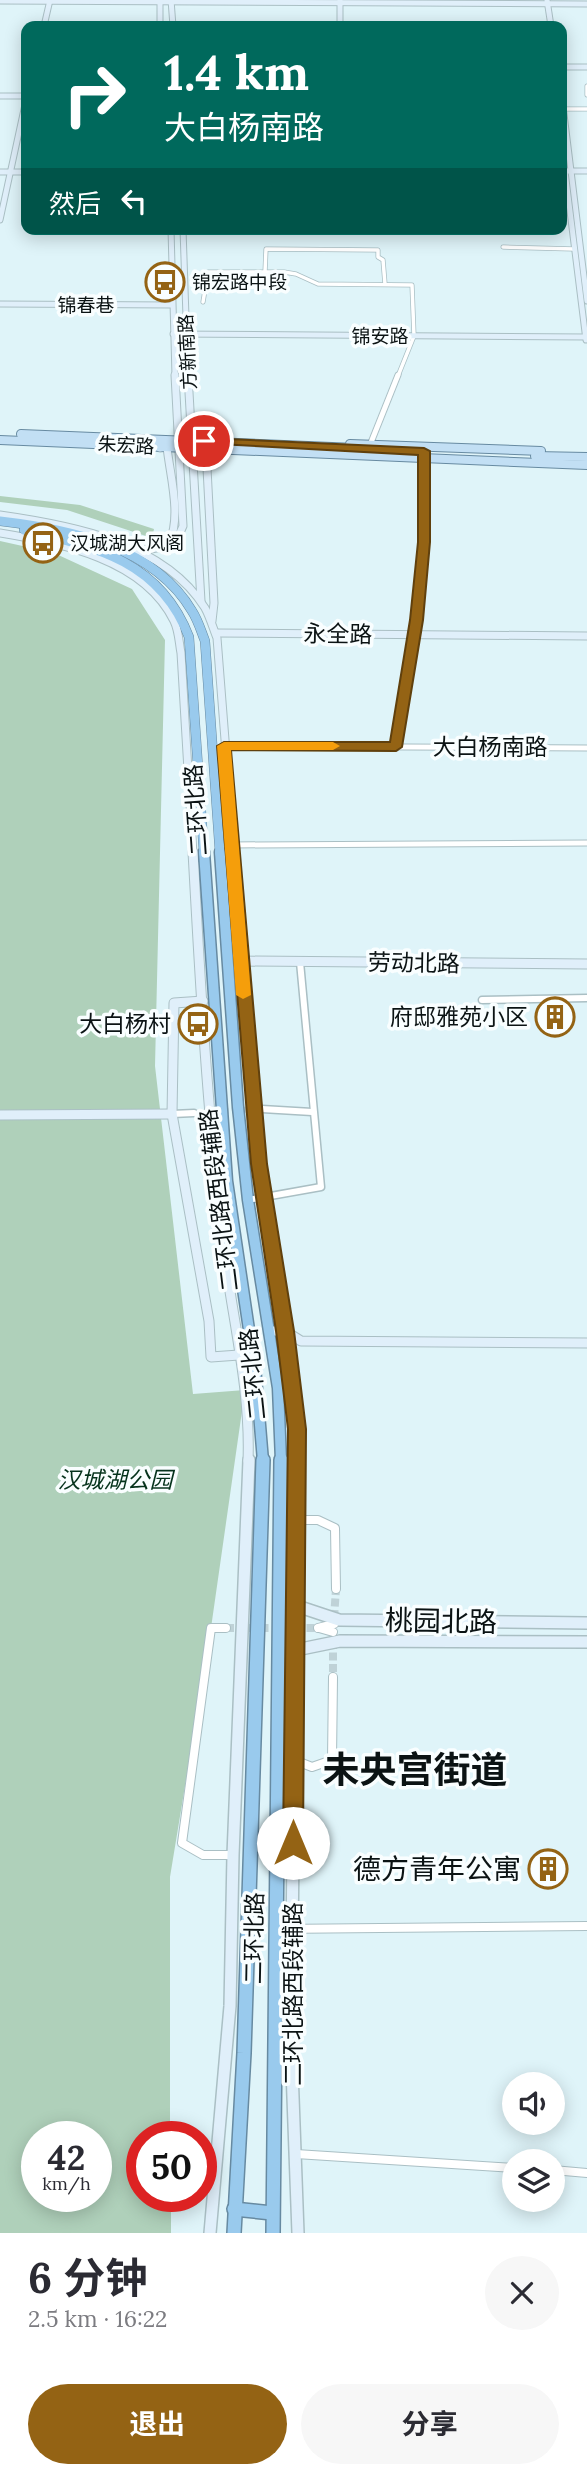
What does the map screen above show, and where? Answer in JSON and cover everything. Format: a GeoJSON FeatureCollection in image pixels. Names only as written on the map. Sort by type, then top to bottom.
{"type":"FeatureCollection","features":[{"type":"Feature","properties":{"kind":"highway","name":"二环北路"},"geometry":{"type":"LineString","coordinates":[[0,521],[61,531],[123,552],[166,578],[183,595],[200,621],[205,641],[237,1093],[248,1200],[278,1388],[283,1493],[275,1929],[273,2233]]}},
{"type":"Feature","properties":{"kind":"highway","name":"二环北路"},"geometry":{"type":"LineString","coordinates":[[0,527],[77,543],[135,568],[171,597],[186,623],[189,637],[227,1181],[256,1377],[263,1466],[244,2053],[234,2233]]}},
{"type":"Feature","properties":{"kind":"highway"},"geometry":{"type":"LineString","coordinates":[[234,2209],[272,2213]]}},
{"type":"Feature","properties":{"kind":"main road"},"geometry":{"type":"LineString","coordinates":[[0,1],[545,3]]}},
{"type":"Feature","properties":{"kind":"main road"},"geometry":{"type":"LineString","coordinates":[[45,21],[50,1]]}},
{"type":"Feature","properties":{"kind":"main road"},"geometry":{"type":"LineString","coordinates":[[160,2],[160,21]]}},
{"type":"Feature","properties":{"kind":"main road"},"geometry":{"type":"LineString","coordinates":[[171,2],[173,21]]}},
{"type":"Feature","properties":{"kind":"main road"},"geometry":{"type":"LineString","coordinates":[[340,3],[587,5]]}},
{"type":"Feature","properties":{"kind":"main road"},"geometry":{"type":"LineString","coordinates":[[340,3],[340,21]]}},
{"type":"Feature","properties":{"kind":"main road"},"geometry":{"type":"LineString","coordinates":[[545,3],[548,21]]}},
{"type":"Feature","properties":{"kind":"main road"},"geometry":{"type":"LineString","coordinates":[[567,67],[587,67]]}},
{"type":"Feature","properties":{"kind":"main road"},"geometry":{"type":"LineString","coordinates":[[0,94],[21,96]]}},
{"type":"Feature","properties":{"kind":"main road"},"geometry":{"type":"LineString","coordinates":[[0,219],[21,121]]}},
{"type":"Feature","properties":{"kind":"main road"},"geometry":{"type":"LineString","coordinates":[[0,170],[21,170]]}},
{"type":"Feature","properties":{"kind":"main road"},"geometry":{"type":"LineString","coordinates":[[567,173],[587,173]]}},
{"type":"Feature","properties":{"kind":"main road"},"geometry":{"type":"LineString","coordinates":[[567,178],[581,250],[587,301]]}},
{"type":"Feature","properties":{"kind":"main road","name":"方新南路"},"geometry":{"type":"LineString","coordinates":[[163,547],[177,539],[183,526],[177,444],[172,235]]}},
{"type":"Feature","properties":{"kind":"main road","name":"方新南路"},"geometry":{"type":"LineString","coordinates":[[183,235],[201,601]]}},
{"type":"Feature","properties":{"kind":"main road"},"geometry":{"type":"LineString","coordinates":[[581,250],[587,339]]}},
{"type":"Feature","properties":{"kind":"main road","name":"锦春巷"},"geometry":{"type":"LineString","coordinates":[[0,304],[172,305]]}},
{"type":"Feature","properties":{"kind":"main road","name":"锦安路"},"geometry":{"type":"LineString","coordinates":[[173,334],[587,339]]}},
{"type":"Feature","properties":{"kind":"main road","name":"朱宏路"},"geometry":{"type":"LineString","coordinates":[[0,433],[177,444],[401,450],[426,455]]}},
{"type":"Feature","properties":{"kind":"main road"},"geometry":{"type":"LineString","coordinates":[[205,445],[221,437],[370,445],[503,467],[587,466]]}},
{"type":"Feature","properties":{"kind":"main road","name":"朱宏路"},"geometry":{"type":"LineString","coordinates":[[0,439],[167,447],[177,444]]}},
{"type":"Feature","properties":{"kind":"main road"},"geometry":{"type":"LineString","coordinates":[[205,445],[219,453],[587,455]]}},
{"type":"Feature","properties":{"kind":"main road"},"geometry":{"type":"LineString","coordinates":[[205,445],[215,632]]}},
{"type":"Feature","properties":{"kind":"main road"},"geometry":{"type":"LineString","coordinates":[[128,548],[142,550],[163,547],[172,541],[174,531],[167,447]]}},
{"type":"Feature","properties":{"kind":"main road"},"geometry":{"type":"LineString","coordinates":[[396,747],[424,542],[426,455]]}},
{"type":"Feature","properties":{"kind":"main road","name":"二环北路西段辅路"},"geometry":{"type":"LineString","coordinates":[[0,515],[76,529],[128,548],[180,578],[201,601],[215,632],[263,1198],[285,1331],[297,1429],[291,2043],[298,2233]]}},
{"type":"Feature","properties":{"kind":"main road","name":"二环北路西段辅路"},"geometry":{"type":"LineString","coordinates":[[0,533],[39,539],[111,564],[152,591],[174,622],[181,653],[208,1113],[245,1390],[248,1447],[230,2007],[210,2233]]}},
{"type":"Feature","properties":{"kind":"main road","name":"永全路"},"geometry":{"type":"LineString","coordinates":[[215,632],[587,639]]}},
{"type":"Feature","properties":{"kind":"main road","name":"劳动北路"},"geometry":{"type":"LineString","coordinates":[[241,961],[587,964]]}},
{"type":"Feature","properties":{"kind":"main road"},"geometry":{"type":"LineString","coordinates":[[203,1001],[174,1003],[172,1114],[209,1321],[211,1356],[239,1355]]}},
{"type":"Feature","properties":{"kind":"main road"},"geometry":{"type":"LineString","coordinates":[[0,1115],[172,1114]]}},
{"type":"Feature","properties":{"kind":"main road"},"geometry":{"type":"LineString","coordinates":[[270,1331],[285,1331],[300,1341],[587,1343]]}},
{"type":"Feature","properties":{"kind":"main road","name":"桃园北路"},"geometry":{"type":"LineString","coordinates":[[297,1606],[339,1620],[587,1623]]}},
{"type":"Feature","properties":{"kind":"main road","name":"桃园北路"},"geometry":{"type":"LineString","coordinates":[[296,1650],[340,1640],[587,1642]]}},
{"type":"Feature","properties":{"kind":"street"},"geometry":{"type":"LineString","coordinates":[[587,86],[587,96]]}},
{"type":"Feature","properties":{"kind":"street"},"geometry":{"type":"LineString","coordinates":[[567,109],[587,109]]}},
{"type":"Feature","properties":{"kind":"street"},"geometry":{"type":"LineString","coordinates":[[503,247],[581,250]]}},
{"type":"Feature","properties":{"kind":"street"},"geometry":{"type":"LineString","coordinates":[[265,272],[266,249],[378,250],[378,257],[383,260],[385,284]]}},
{"type":"Feature","properties":{"kind":"street"},"geometry":{"type":"LineString","coordinates":[[203,302],[208,272],[296,274],[318,284],[412,285],[414,336],[370,445]]}},
{"type":"Feature","properties":{"kind":"street","name":"大白杨南路"},"geometry":{"type":"LineString","coordinates":[[224,746],[587,748]]}},
{"type":"Feature","properties":{"kind":"street"},"geometry":{"type":"LineString","coordinates":[[232,845],[587,843]]}},
{"type":"Feature","properties":{"kind":"street"},"geometry":{"type":"LineString","coordinates":[[248,1200],[321,1187],[300,962]]}},
{"type":"Feature","properties":{"kind":"street"},"geometry":{"type":"LineString","coordinates":[[482,1000],[587,998]]}},
{"type":"Feature","properties":{"kind":"street"},"geometry":{"type":"LineString","coordinates":[[262,1109],[312,1112]]}},
{"type":"Feature","properties":{"kind":"street"},"geometry":{"type":"LineString","coordinates":[[172,1114],[194,1113]]}},
{"type":"Feature","properties":{"kind":"street"},"geometry":{"type":"LineString","coordinates":[[296,1520],[318,1520],[335,1528],[336,1589]]}},
{"type":"Feature","properties":{"kind":"street"},"geometry":{"type":"LineString","coordinates":[[226,1628],[211,1628],[182,1843],[203,1855],[233,1855]]}},
{"type":"Feature","properties":{"kind":"street"},"geometry":{"type":"LineString","coordinates":[[293,1760],[312,1767],[332,1760],[333,1677]]}},
{"type":"Feature","properties":{"kind":"street"},"geometry":{"type":"LineString","coordinates":[[275,1929],[587,1926]]}},
{"type":"Feature","properties":{"kind":"street"},"geometry":{"type":"LineString","coordinates":[[296,2154],[502,2167]]}},
{"type":"Feature","properties":{"kind":"street"},"geometry":{"type":"LineString","coordinates":[[565,2171],[587,2173]]}},
{"type":"Feature","properties":{"kind":"green space"},"geometry":{"type":"Polygon","coordinates":[[[0,496],[80,505],[154,529],[152,538],[67,510],[0,502],[0,496]]]}},
{"type":"Feature","properties":{"kind":"green space","name":"汉城湖公园"},"geometry":{"type":"Polygon","coordinates":[[[0,541],[54,553],[132,589],[165,640],[155,1066],[193,1394],[245,1390],[211,1628],[170,1877],[170,2121],[126,2121],[126,2212],[171,2212],[171,2233],[0,2233],[0,541]]]}},
{"type":"Feature","properties":{"kind":"tunnel"},"geometry":{"type":"LineString","coordinates":[[194,1113],[256,1109]]}},
{"type":"Feature","properties":{"kind":"tunnel"},"geometry":{"type":"LineString","coordinates":[[334,1618],[336,1589]]}},
{"type":"Feature","properties":{"kind":"tunnel"},"geometry":{"type":"LineString","coordinates":[[226,1628],[318,1628]]}},
{"type":"Feature","properties":{"kind":"tunnel"},"geometry":{"type":"LineString","coordinates":[[333,1641],[333,1677]]}},
{"type":"Feature","properties":{"kind":"slow traffic"},"geometry":{"type":"LineString","coordinates":[[243,995],[224,746],[333,746]]}},
{"type":"Feature","properties":{"kind":"place","name":"锦宏路中段"},"geometry":{"type":"Point","coordinates":[165,282]}},
{"type":"Feature","properties":{"kind":"place","name":"汉城湖大风阁"},"geometry":{"type":"Point","coordinates":[43,543]}},
{"type":"Feature","properties":{"kind":"place","name":"府邸雅苑小区"},"geometry":{"type":"Point","coordinates":[555,1017]}},
{"type":"Feature","properties":{"kind":"place","name":"大白杨村"},"geometry":{"type":"Point","coordinates":[198,1024]}},
{"type":"Feature","properties":{"kind":"place","name":"德方青年公寓"},"geometry":{"type":"Point","coordinates":[548,1869]}},
{"type":"Feature","properties":{"kind":"district","name":"未央宫街道"},"geometry":{"type":"Point","coordinates":[415,1770]}},
{"type":"Feature","properties":{"kind":"route"},"geometry":{"type":"LineString","coordinates":[[204,441],[424,451],[424,542],[416,620],[396,747],[224,746],[259,1164],[297,1429],[293,1843]]}}]}
